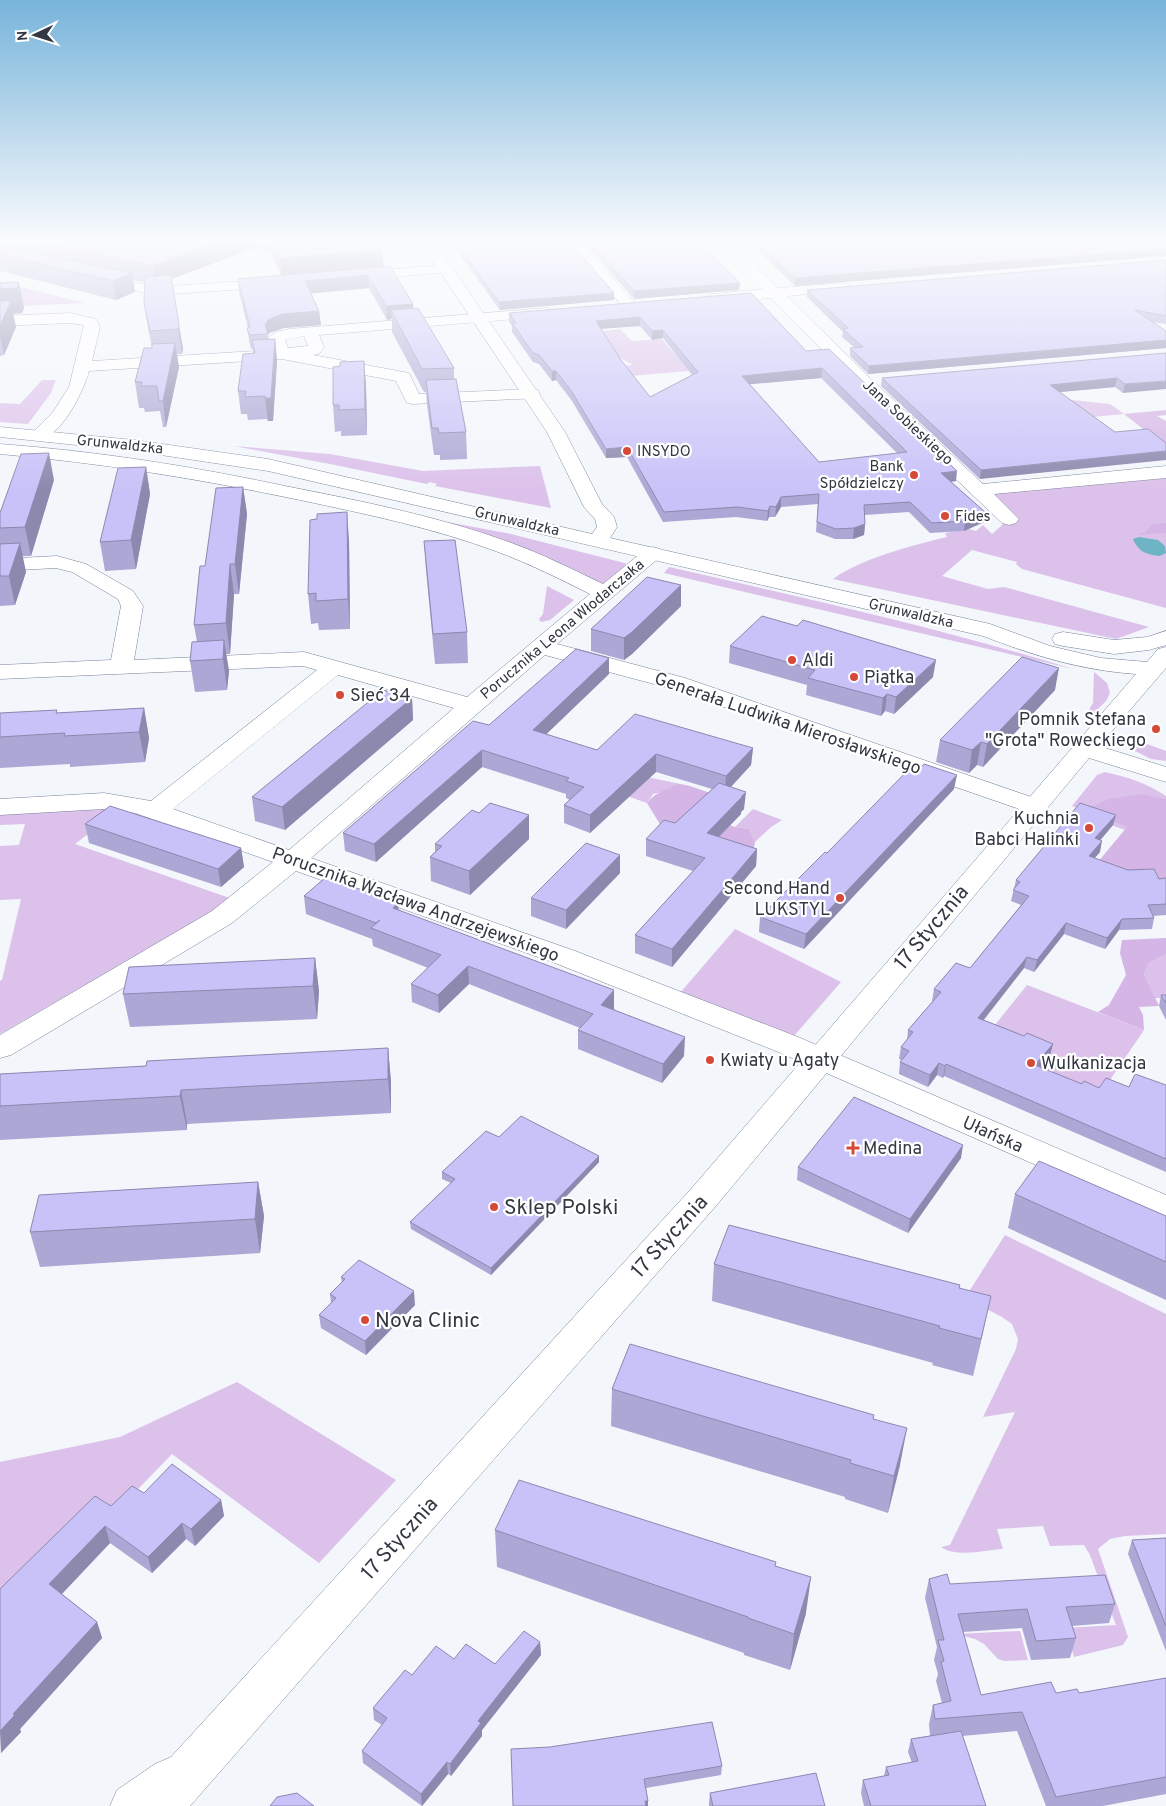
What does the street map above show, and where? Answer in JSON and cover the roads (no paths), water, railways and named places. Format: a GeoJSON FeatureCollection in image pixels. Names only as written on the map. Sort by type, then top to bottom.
{"type":"FeatureCollection","features":[{"type":"Feature","properties":{"kind":"street","name":"Grunwaldzka"},"geometry":{"type":"LineString","coordinates":[[39,435],[60,415],[77,387],[91,324]]}},
{"type":"Feature","properties":{"kind":"street"},"geometry":{"type":"LineString","coordinates":[[83,366],[282,354],[314,350],[316,347],[310,332],[404,324]]}},
{"type":"Feature","properties":{"kind":"street"},"geometry":{"type":"LineString","coordinates":[[484,324],[556,432],[591,511],[604,517],[607,527],[598,540]]}},
{"type":"Feature","properties":{"kind":"street","name":"Jana Sobieskiego"},"geometry":{"type":"LineString","coordinates":[[806,324],[863,381],[981,490],[1009,519]]}},
{"type":"Feature","properties":{"kind":"street"},"geometry":{"type":"LineString","coordinates":[[282,354],[403,377],[413,399],[532,394]]}},
{"type":"Feature","properties":{"kind":"street"},"geometry":{"type":"LineString","coordinates":[[863,381],[882,379]]}},
{"type":"Feature","properties":{"kind":"street","name":"Grunwaldzka"},"geometry":{"type":"LineString","coordinates":[[0,432],[193,452],[268,465],[990,631],[1043,651],[1159,662]]}},
{"type":"Feature","properties":{"kind":"street","name":"Grunwaldzka"},"geometry":{"type":"LineString","coordinates":[[0,449],[123,461],[186,471],[402,517],[456,531],[505,548],[604,593]]}},
{"type":"Feature","properties":{"kind":"street"},"geometry":{"type":"LineString","coordinates":[[981,490],[1166,472]]}},
{"type":"Feature","properties":{"kind":"street"},"geometry":{"type":"LineString","coordinates":[[535,525],[566,521],[591,511]]}},
{"type":"Feature","properties":{"kind":"street"},"geometry":{"type":"LineString","coordinates":[[577,536],[578,529],[587,520],[591,511]]}},
{"type":"Feature","properties":{"kind":"street","name":"Porucznika Leona Włodarczaka"},"geometry":{"type":"LineString","coordinates":[[0,1048],[222,917],[293,860],[471,705],[653,553]]}},
{"type":"Feature","properties":{"kind":"street"},"geometry":{"type":"LineString","coordinates":[[0,565],[57,562],[79,568],[126,596],[132,606],[121,667]]}},
{"type":"Feature","properties":{"kind":"street","name":"Grunwaldzka"},"geometry":{"type":"LineString","coordinates":[[1108,656],[1166,638]]}},
{"type":"Feature","properties":{"kind":"street","name":"Generała Ludwika Mierosławskiego"},"geometry":{"type":"LineString","coordinates":[[541,647],[677,684],[1034,806]]}},
{"type":"Feature","properties":{"kind":"street"},"geometry":{"type":"LineString","coordinates":[[1108,656],[1119,683],[1121,707]]}},
{"type":"Feature","properties":{"kind":"street","name":"Porucznika Leona Włodarczaka"},"geometry":{"type":"LineString","coordinates":[[0,672],[304,659],[471,705]]}},
{"type":"Feature","properties":{"kind":"street","name":"17 Stycznia"},"geometry":{"type":"LineString","coordinates":[[160,1806],[197,1762],[703,1198],[1034,806],[1159,662]]}},
{"type":"Feature","properties":{"kind":"street"},"geometry":{"type":"LineString","coordinates":[[154,811],[334,667]]}},
{"type":"Feature","properties":{"kind":"street"},"geometry":{"type":"LineString","coordinates":[[1084,748],[1166,775]]}},
{"type":"Feature","properties":{"kind":"street","name":"Porucznika Wacława Andrzejewskiego"},"geometry":{"type":"LineString","coordinates":[[0,807],[104,801],[140,806],[565,957],[822,1058]]}},
{"type":"Feature","properties":{"kind":"street","name":"Ułańska"},"geometry":{"type":"LineString","coordinates":[[822,1058],[1166,1209]]}},
{"type":"Feature","properties":{"kind":"street"},"geometry":{"type":"LineString","coordinates":[[133,1806],[197,1762]]}},
{"type":"Feature","properties":{"kind":"water"},"geometry":{"type":"Polygon","coordinates":[[[1139,537],[1158,540],[1165,546],[1166,553],[1160,556],[1143,552],[1137,547],[1133,539],[1139,537]]]}},
{"type":"Feature","properties":{"kind":"place","name":"INSYDO"},"geometry":{"type":"Point","coordinates":[627,451]}},
{"type":"Feature","properties":{"kind":"place","name":"Bank Spółdzielczy"},"geometry":{"type":"Point","coordinates":[914,475]}},
{"type":"Feature","properties":{"kind":"place","name":"Fides"},"geometry":{"type":"Point","coordinates":[945,516]}},
{"type":"Feature","properties":{"kind":"place","name":"Aldi"},"geometry":{"type":"Point","coordinates":[792,660]}},
{"type":"Feature","properties":{"kind":"place","name":"Piątka"},"geometry":{"type":"Point","coordinates":[854,677]}},
{"type":"Feature","properties":{"kind":"place","name":"Sieć 34"},"geometry":{"type":"Point","coordinates":[340,695]}},
{"type":"Feature","properties":{"kind":"place","name":"Pomnik Stefana \"Grota\" Roweckiego"},"geometry":{"type":"Point","coordinates":[1156,729]}},
{"type":"Feature","properties":{"kind":"place","name":"Kuchnia Babci Halinki"},"geometry":{"type":"Point","coordinates":[1089,828]}},
{"type":"Feature","properties":{"kind":"place","name":"Second Hand LUKSTYL"},"geometry":{"type":"Point","coordinates":[840,898]}},
{"type":"Feature","properties":{"kind":"place","name":"Kwiaty u Agaty"},"geometry":{"type":"Point","coordinates":[710,1060]}},
{"type":"Feature","properties":{"kind":"place","name":"Wulkanizacja"},"geometry":{"type":"Point","coordinates":[1031,1063]}},
{"type":"Feature","properties":{"kind":"place","name":"Medina"},"geometry":{"type":"Point","coordinates":[853,1148]}},
{"type":"Feature","properties":{"kind":"place","name":"Sklep Polski"},"geometry":{"type":"Point","coordinates":[494,1207]}},
{"type":"Feature","properties":{"kind":"place","name":"Nova Clinic"},"geometry":{"type":"Point","coordinates":[365,1320]}}]}
